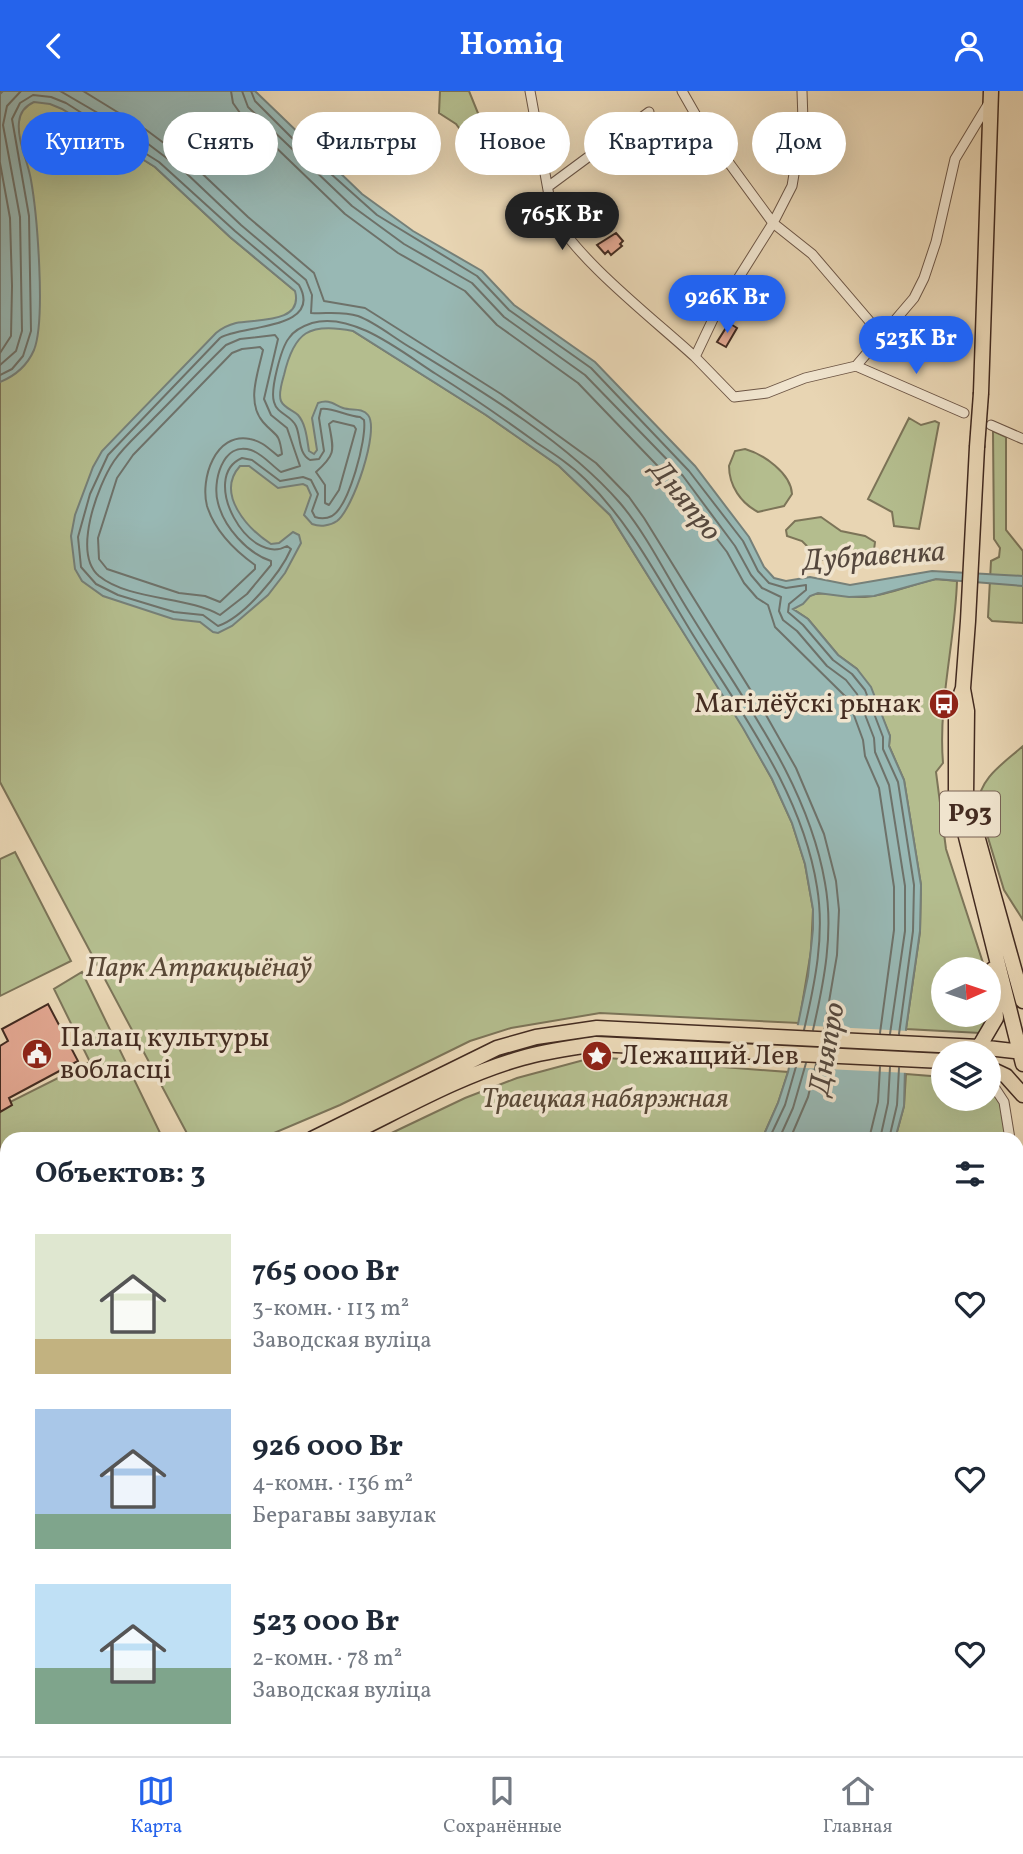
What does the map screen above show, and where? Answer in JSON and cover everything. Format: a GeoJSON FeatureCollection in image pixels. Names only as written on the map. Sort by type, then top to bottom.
{"type":"FeatureCollection","features":[{"type":"Feature","properties":{"kind":"main road","name":"Р93"},"geometry":{"type":"LineString","coordinates":[[991,95],[981,393],[963,688],[967,711],[966,796],[1023,1001]]}},
{"type":"Feature","properties":{"kind":"main road","name":"Р93"},"geometry":{"type":"LineString","coordinates":[[963,688],[956,708],[956,797],[1022,1058]]}},
{"type":"Feature","properties":{"kind":"main road"},"geometry":{"type":"LineString","coordinates":[[983,906],[997,1007],[991,1028],[983,1041]]}},
{"type":"Feature","properties":{"kind":"main road"},"geometry":{"type":"LineString","coordinates":[[326,1132],[497,1048],[536,1037],[597,1028],[931,1045]]}},
{"type":"Feature","properties":{"kind":"main road"},"geometry":{"type":"LineString","coordinates":[[355,1132],[499,1065],[596,1044],[931,1060]]}},
{"type":"Feature","properties":{"kind":"main road"},"geometry":{"type":"LineString","coordinates":[[1001,1053],[1022,1058]]}},
{"type":"Feature","properties":{"kind":"main road"},"geometry":{"type":"LineString","coordinates":[[1001,1062],[1022,1058]]}},
{"type":"Feature","properties":{"kind":"main road"},"geometry":{"type":"LineString","coordinates":[[1001,1074],[1016,1085],[1023,1095]]}},
{"type":"Feature","properties":{"kind":"street"},"geometry":{"type":"LineString","coordinates":[[530,91],[552,212],[559,228],[734,397],[767,393],[805,378],[856,366],[883,337],[914,298],[924,278],[956,159],[991,95]]}},
{"type":"Feature","properties":{"kind":"street"},"geometry":{"type":"LineString","coordinates":[[681,91],[702,126],[773,223],[812,254],[883,337]]}},
{"type":"Feature","properties":{"kind":"street"},"geometry":{"type":"LineString","coordinates":[[695,357],[714,317],[773,223],[792,186],[804,113],[802,91]]}},
{"type":"Feature","properties":{"kind":"street"},"geometry":{"type":"LineString","coordinates":[[549,186],[584,160]]}},
{"type":"Feature","properties":{"kind":"street"},"geometry":{"type":"LineString","coordinates":[[856,366],[964,413]]}},
{"type":"Feature","properties":{"kind":"street"},"geometry":{"type":"LineString","coordinates":[[991,425],[1023,439]]}},
{"type":"Feature","properties":{"kind":"street"},"geometry":{"type":"LineString","coordinates":[[1004,1101],[1013,1095],[1023,1095]]}},
{"type":"Feature","properties":{"kind":"street"},"geometry":{"type":"LineString","coordinates":[[1001,1097],[1009,1132]]}},
{"type":"Feature","properties":{"kind":"green space","name":"Парк Атракцыёнаў"},"geometry":{"type":"Polygon","coordinates":[[[0,91],[35,91],[68,112],[21,112],[21,175],[149,175],[149,163],[230,237],[295,291],[486,415],[559,466],[610,515],[743,727],[772,779],[792,823],[805,864],[813,909],[811,951],[799,1023],[600,1013],[511,1028],[470,1041],[340,1105],[276,1132],[186,1132],[0,782],[0,91]]]}},
{"type":"Feature","properties":{"kind":"green space"},"geometry":{"type":"Polygon","coordinates":[[[440,91],[469,91],[478,112],[455,112],[455,123],[439,112],[440,91]]]}},
{"type":"Feature","properties":{"kind":"green space"},"geometry":{"type":"Polygon","coordinates":[[[909,418],[921,425],[935,421],[939,423],[919,529],[894,526],[892,512],[868,499],[909,418]]]}},
{"type":"Feature","properties":{"kind":"green space"},"geometry":{"type":"Polygon","coordinates":[[[993,431],[1006,437],[1006,530],[1023,551],[1023,623],[992,621],[988,617],[991,561],[999,557],[1000,548],[994,539],[993,431]]]}},
{"type":"Feature","properties":{"kind":"green space"},"geometry":{"type":"Polygon","coordinates":[[[745,449],[775,465],[787,479],[792,494],[784,506],[758,512],[746,504],[737,493],[729,466],[735,451],[745,449]]]}},
{"type":"Feature","properties":{"kind":"green space"},"geometry":{"type":"Polygon","coordinates":[[[821,517],[841,531],[865,536],[875,542],[874,550],[848,559],[829,561],[820,559],[802,541],[787,536],[786,530],[795,521],[821,517]]]}},
{"type":"Feature","properties":{"kind":"green space"},"geometry":{"type":"Polygon","coordinates":[[[936,579],[957,581],[943,718],[943,763],[936,772],[946,849],[981,957],[931,957],[931,1027],[984,1027],[980,1033],[906,1029],[920,932],[921,885],[904,780],[889,746],[890,736],[882,717],[857,669],[838,655],[808,619],[793,609],[815,594],[865,597],[936,579]]]}},
{"type":"Feature","properties":{"kind":"green space"},"geometry":{"type":"Polygon","coordinates":[[[1023,746],[1023,920],[1004,890],[978,805],[979,795],[988,779],[1023,746]]]}},
{"type":"Feature","properties":{"kind":"green space"},"geometry":{"type":"Polygon","coordinates":[[[15,852],[71,961],[0,996],[0,859],[15,852]]]}},
{"type":"Feature","properties":{"kind":"green space"},"geometry":{"type":"Polygon","coordinates":[[[82,972],[160,1132],[0,1132],[0,1107],[90,1062],[54,989],[82,972]]]}},
{"type":"Feature","properties":{"kind":"green space","name":"Траецкая набярэжная"},"geometry":{"type":"Polygon","coordinates":[[[595,1057],[788,1072],[765,1132],[394,1132],[465,1098],[517,1078],[595,1057]]]}},
{"type":"Feature","properties":{"kind":"green space"},"geometry":{"type":"Polygon","coordinates":[[[906,1074],[931,1076],[931,1111],[1001,1111],[1001,1106],[1006,1132],[897,1132],[904,1106],[906,1074]]]}},
{"type":"Feature","properties":{"kind":"water"},"geometry":{"type":"Polygon","coordinates":[[[3,91],[255,91],[277,112],[163,112],[163,174],[149,163],[149,112],[67,112],[50,104],[34,102],[21,112],[21,175],[30,175],[36,217],[40,292],[38,335],[34,350],[24,366],[0,382],[0,94],[3,91]]]}},
{"type":"Feature","properties":{"kind":"water","name":"Дняпро"},"geometry":{"type":"Polygon","coordinates":[[[278,113],[292,127],[292,175],[342,175],[362,194],[413,231],[482,271],[514,305],[595,362],[695,466],[749,537],[764,567],[774,578],[786,581],[810,577],[850,585],[932,571],[1023,576],[1023,586],[936,579],[874,596],[849,597],[818,593],[793,609],[808,619],[838,655],[857,669],[871,687],[890,736],[889,746],[904,780],[921,885],[920,931],[906,1029],[904,1106],[897,1132],[765,1132],[788,1072],[808,976],[813,929],[813,909],[805,864],[792,823],[772,779],[743,728],[610,515],[559,466],[486,415],[353,331],[325,328],[306,333],[288,360],[280,395],[282,403],[301,419],[309,451],[314,454],[317,450],[312,418],[318,403],[328,402],[346,409],[363,411],[371,423],[363,469],[350,501],[337,521],[328,525],[315,525],[304,515],[311,495],[307,486],[303,484],[278,488],[249,466],[240,466],[233,477],[231,488],[233,499],[244,520],[271,544],[279,543],[293,532],[299,535],[301,543],[285,573],[268,595],[232,626],[218,633],[200,622],[173,619],[103,596],[82,581],[75,569],[71,536],[75,515],[102,451],[216,333],[236,323],[285,315],[296,302],[295,291],[230,237],[164,175],[278,175],[278,113]]]}},
{"type":"Feature","properties":{"kind":"pier"},"geometry":{"type":"Polygon","coordinates":[[[794,1025],[909,1031],[909,1073],[785,1067],[794,1025]]]}},
{"type":"Feature","properties":{"kind":"building"},"geometry":{"type":"Polygon","coordinates":[[[616,233],[623,241],[620,244],[622,246],[611,255],[608,251],[605,254],[597,245],[616,233]]]}},
{"type":"Feature","properties":{"kind":"building"},"geometry":{"type":"Polygon","coordinates":[[[729,323],[737,328],[726,347],[717,342],[729,323]]]}},
{"type":"Feature","properties":{"kind":"building","name":"Палац культуры вобласці"},"geometry":{"type":"Polygon","coordinates":[[[48,1004],[78,1061],[9,1098],[12,1105],[0,1112],[0,1046],[8,1041],[2,1029],[48,1004]]]}},
{"type":"Feature","properties":{"kind":"place","name":"Магілёўскі рынак"},"geometry":{"type":"Point","coordinates":[944,704]}},
{"type":"Feature","properties":{"kind":"place","name":"Палац культуры вобласці"},"geometry":{"type":"Point","coordinates":[37,1054]}},
{"type":"Feature","properties":{"kind":"place","name":"Лежащий Лев"},"geometry":{"type":"Point","coordinates":[597,1056]}},
{"type":"Feature","properties":{"kind":"water label","name":"Дубравенка"},"geometry":{"type":"Point","coordinates":[874,557]}}]}
